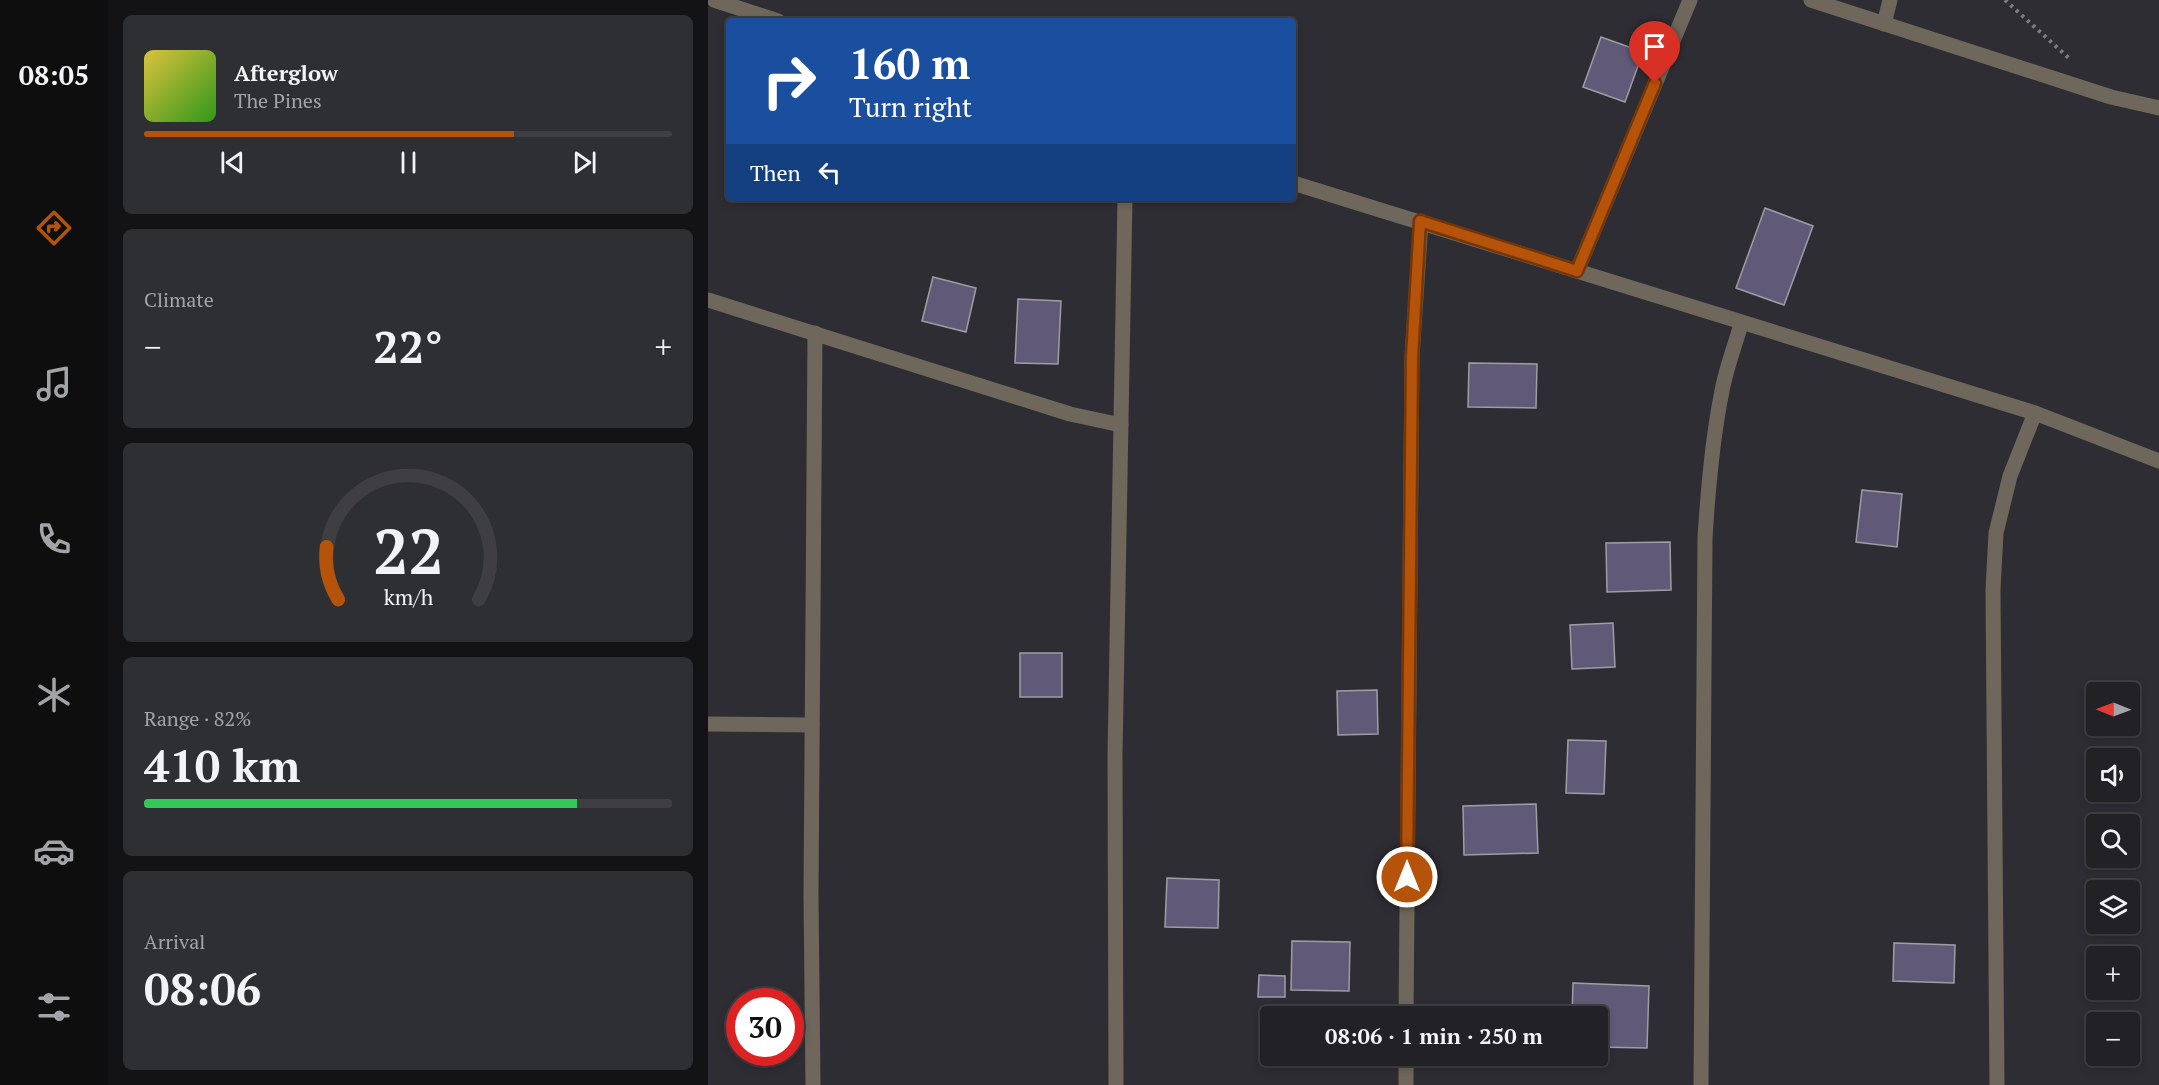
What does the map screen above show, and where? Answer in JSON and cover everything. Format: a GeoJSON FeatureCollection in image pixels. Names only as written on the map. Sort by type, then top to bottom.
{"type":"FeatureCollection","features":[{"type":"Feature","properties":{"kind":"street"},"geometry":{"type":"LineString","coordinates":[[714,0],[769,18]]}},
{"type":"Feature","properties":{"kind":"street"},"geometry":{"type":"LineString","coordinates":[[1577,271],[1689,0]]}},
{"type":"Feature","properties":{"kind":"street"},"geometry":{"type":"LineString","coordinates":[[1811,0],[2111,97],[2159,108]]}},
{"type":"Feature","properties":{"kind":"street"},"geometry":{"type":"LineString","coordinates":[[1884,24],[1890,0]]}},
{"type":"Feature","properties":{"kind":"street"},"geometry":{"type":"LineString","coordinates":[[1296,184],[1420,221],[1741,324],[2035,413],[2159,461]]}},
{"type":"Feature","properties":{"kind":"street"},"geometry":{"type":"LineString","coordinates":[[1116,1085],[1115,756],[1125,201]]}},
{"type":"Feature","properties":{"kind":"street"},"geometry":{"type":"LineString","coordinates":[[1406,1006],[1412,357],[1420,221]]}},
{"type":"Feature","properties":{"kind":"street"},"geometry":{"type":"LineString","coordinates":[[708,300],[1070,414],[1121,425]]}},
{"type":"Feature","properties":{"kind":"street"},"geometry":{"type":"LineString","coordinates":[[1701,1085],[1705,538],[1710,462],[1716,419],[1722,388],[1741,324]]}},
{"type":"Feature","properties":{"kind":"street"},"geometry":{"type":"LineString","coordinates":[[813,1085],[811,896],[815,333]]}},
{"type":"Feature","properties":{"kind":"street"},"geometry":{"type":"LineString","coordinates":[[1997,1085],[1993,590],[1996,533],[2010,476],[2035,413]]}},
{"type":"Feature","properties":{"kind":"street"},"geometry":{"type":"LineString","coordinates":[[708,724],[812,725]]}},
{"type":"Feature","properties":{"kind":"street"},"geometry":{"type":"LineString","coordinates":[[1406,1066],[1406,1085]]}},
{"type":"Feature","properties":{"kind":"path"},"geometry":{"type":"LineString","coordinates":[[2005,0],[2076,65]]}},
{"type":"Feature","properties":{"kind":"building"},"geometry":{"type":"Polygon","coordinates":[[[1601,37],[1643,52],[1625,102],[1583,87],[1601,37]]]}},
{"type":"Feature","properties":{"kind":"building"},"geometry":{"type":"Polygon","coordinates":[[[1765,208],[1813,226],[1784,305],[1736,288],[1765,208]]]}},
{"type":"Feature","properties":{"kind":"building"},"geometry":{"type":"Polygon","coordinates":[[[933,277],[976,288],[966,332],[922,321],[933,277]]]}},
{"type":"Feature","properties":{"kind":"building"},"geometry":{"type":"Polygon","coordinates":[[[1018,299],[1061,301],[1058,364],[1015,363],[1018,299]]]}},
{"type":"Feature","properties":{"kind":"building"},"geometry":{"type":"Polygon","coordinates":[[[1469,363],[1537,364],[1536,408],[1468,407],[1469,363]]]}},
{"type":"Feature","properties":{"kind":"building"},"geometry":{"type":"Polygon","coordinates":[[[1862,490],[1902,494],[1897,547],[1856,542],[1862,490]]]}},
{"type":"Feature","properties":{"kind":"building"},"geometry":{"type":"Polygon","coordinates":[[[1670,542],[1671,590],[1607,592],[1606,543],[1670,542]]]}},
{"type":"Feature","properties":{"kind":"building"},"geometry":{"type":"Polygon","coordinates":[[[1613,623],[1615,667],[1572,669],[1570,625],[1613,623]]]}},
{"type":"Feature","properties":{"kind":"building"},"geometry":{"type":"Polygon","coordinates":[[[1020,653],[1062,653],[1062,697],[1020,697],[1020,653]]]}},
{"type":"Feature","properties":{"kind":"building"},"geometry":{"type":"Polygon","coordinates":[[[1377,690],[1378,734],[1338,735],[1337,691],[1377,690]]]}},
{"type":"Feature","properties":{"kind":"building"},"geometry":{"type":"Polygon","coordinates":[[[1568,740],[1606,741],[1604,794],[1566,793],[1568,740]]]}},
{"type":"Feature","properties":{"kind":"building"},"geometry":{"type":"Polygon","coordinates":[[[1536,804],[1538,853],[1464,855],[1463,806],[1536,804]]]}},
{"type":"Feature","properties":{"kind":"building"},"geometry":{"type":"Polygon","coordinates":[[[1167,878],[1219,880],[1218,928],[1165,927],[1167,878]]]}},
{"type":"Feature","properties":{"kind":"building"},"geometry":{"type":"Polygon","coordinates":[[[1292,941],[1350,942],[1349,991],[1291,990],[1292,941]]]}},
{"type":"Feature","properties":{"kind":"building"},"geometry":{"type":"Polygon","coordinates":[[[1894,943],[1955,945],[1954,983],[1893,981],[1894,943]]]}},
{"type":"Feature","properties":{"kind":"building"},"geometry":{"type":"Polygon","coordinates":[[[1259,975],[1285,976],[1285,997],[1258,997],[1259,975]]]}},
{"type":"Feature","properties":{"kind":"building"},"geometry":{"type":"Polygon","coordinates":[[[1573,983],[1649,986],[1647,1048],[1608,1047],[1608,1006],[1572,1006],[1573,983]]]}},
{"type":"Feature","properties":{"kind":"route"},"geometry":{"type":"LineString","coordinates":[[1407,877],[1412,357],[1420,221],[1577,271],[1655,83]]}}]}
